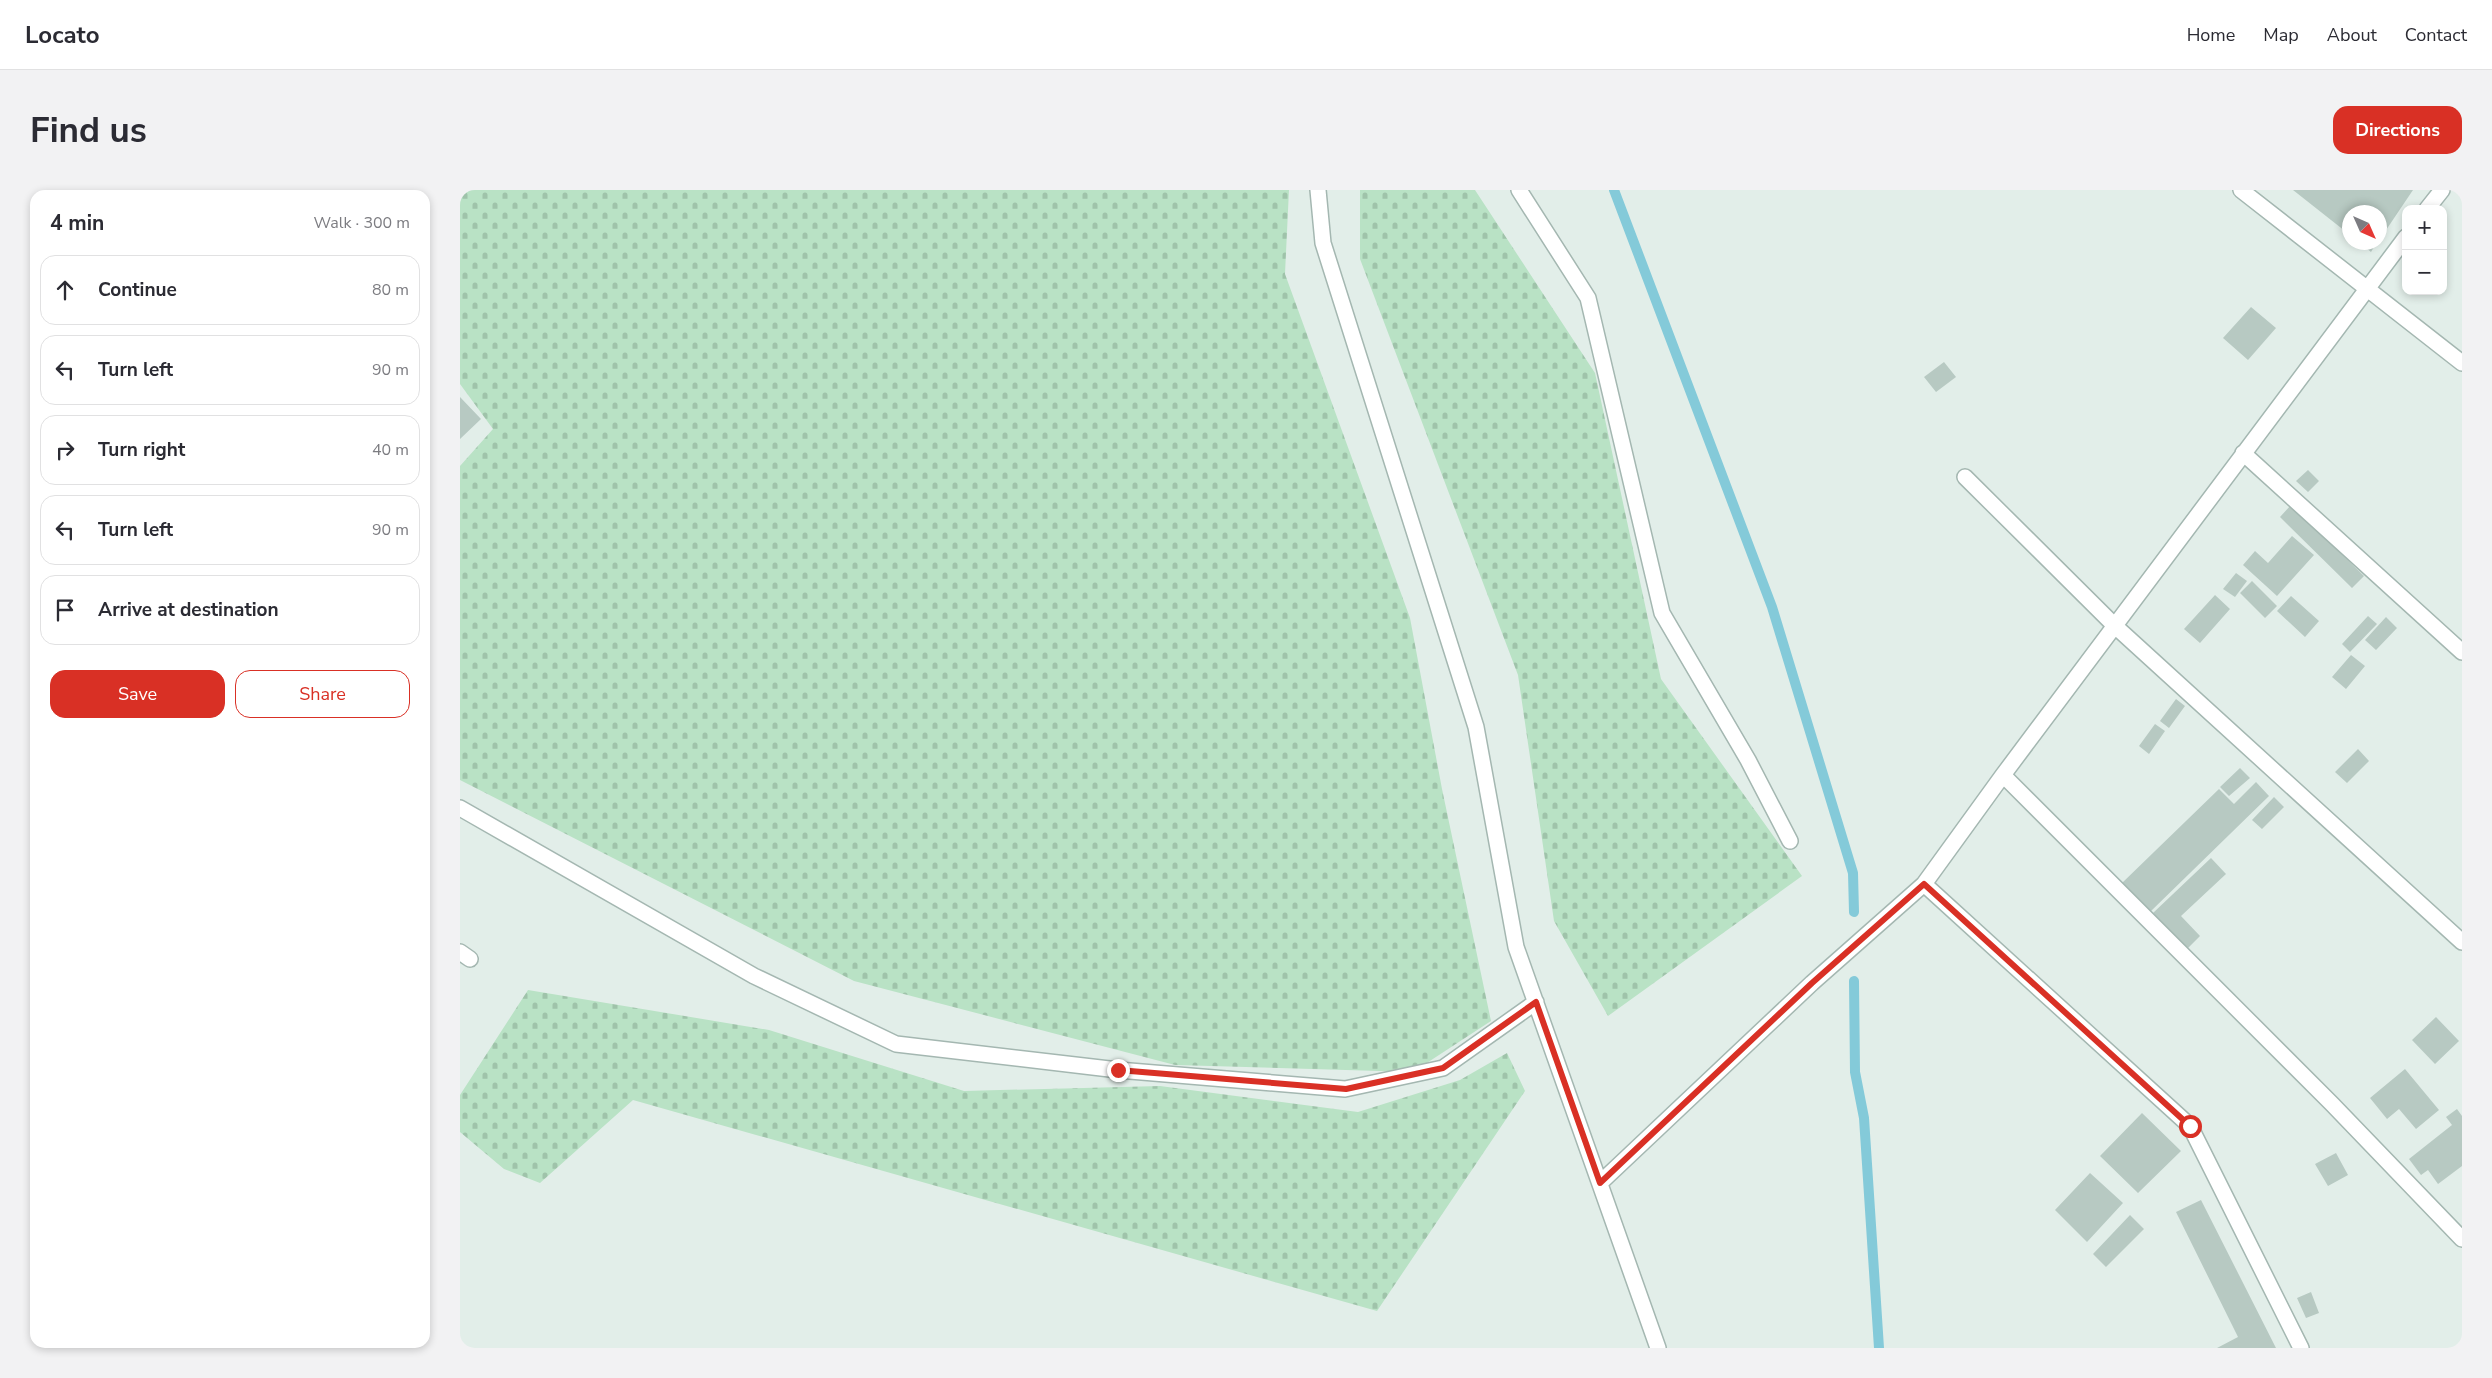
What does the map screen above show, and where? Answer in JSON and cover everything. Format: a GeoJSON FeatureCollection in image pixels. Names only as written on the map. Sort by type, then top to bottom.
{"type":"FeatureCollection","features":[{"type":"Feature","properties":{"kind":"street"},"geometry":{"type":"LineString","coordinates":[[1318,190],[1323,243],[1476,727],[1516,947],[1658,1348]]}},
{"type":"Feature","properties":{"kind":"street"},"geometry":{"type":"LineString","coordinates":[[1519,190],[1588,298],[1662,613],[1748,760],[1790,841]]}},
{"type":"Feature","properties":{"kind":"street"},"geometry":{"type":"LineString","coordinates":[[2241,190],[2462,363]]}},
{"type":"Feature","properties":{"kind":"street"},"geometry":{"type":"LineString","coordinates":[[2431,205],[2442,190]]}},
{"type":"Feature","properties":{"kind":"street"},"geometry":{"type":"LineString","coordinates":[[1600,1183],[1812,983],[1924,884],[2003,775],[2402,242]]}},
{"type":"Feature","properties":{"kind":"street"},"geometry":{"type":"LineString","coordinates":[[2244,453],[2462,652]]}},
{"type":"Feature","properties":{"kind":"street"},"geometry":{"type":"LineString","coordinates":[[1965,476],[2115,626],[2462,942]]}},
{"type":"Feature","properties":{"kind":"street"},"geometry":{"type":"LineString","coordinates":[[2003,775],[2332,1104],[2462,1239]]}},
{"type":"Feature","properties":{"kind":"street"},"geometry":{"type":"LineString","coordinates":[[460,808],[754,976],[896,1044],[1118,1070],[1346,1089],[1443,1068],[1536,1002]]}},
{"type":"Feature","properties":{"kind":"street"},"geometry":{"type":"LineString","coordinates":[[1924,884],[2190,1126],[2301,1348]]}},
{"type":"Feature","properties":{"kind":"green space"},"geometry":{"type":"Polygon","coordinates":[[[460,190],[1289,190],[1285,274],[1410,618],[1442,789],[1491,1021],[1413,1072],[1175,1065],[854,981],[460,780],[460,466],[493,429],[460,384],[460,190]]]}},
{"type":"Feature","properties":{"kind":"green space"},"geometry":{"type":"Polygon","coordinates":[[[1360,190],[1475,190],[1595,373],[1661,679],[1802,876],[1608,1016],[1554,921],[1518,675],[1360,259],[1360,190]]]}},
{"type":"Feature","properties":{"kind":"green space"},"geometry":{"type":"Polygon","coordinates":[[[528,990],[769,1030],[964,1091],[1160,1086],[1358,1112],[1460,1080],[1507,1053],[1525,1091],[1377,1311],[633,1100],[540,1183],[504,1169],[460,1132],[460,1095],[528,990]]]}},
{"type":"Feature","properties":{"kind":"building"},"geometry":{"type":"Polygon","coordinates":[[[2293,190],[2413,190],[2387,229],[2387,205],[2342,205],[2342,229],[2293,190]]]}},
{"type":"Feature","properties":{"kind":"building"},"geometry":{"type":"Polygon","coordinates":[[[2251,307],[2276,328],[2248,360],[2223,338],[2251,307]]]}},
{"type":"Feature","properties":{"kind":"building"},"geometry":{"type":"Polygon","coordinates":[[[1944,362],[1956,377],[1936,392],[1924,377],[1944,362]]]}},
{"type":"Feature","properties":{"kind":"building"},"geometry":{"type":"Polygon","coordinates":[[[460,397],[481,419],[460,439],[460,397]]]}},
{"type":"Feature","properties":{"kind":"building"},"geometry":{"type":"Polygon","coordinates":[[[2308,470],[2319,481],[2308,492],[2296,481],[2308,470]]]}},
{"type":"Feature","properties":{"kind":"building"},"geometry":{"type":"Polygon","coordinates":[[[2291,505],[2364,576],[2352,588],[2280,517],[2291,505]]]}},
{"type":"Feature","properties":{"kind":"building"},"geometry":{"type":"Polygon","coordinates":[[[2292,536],[2314,555],[2277,596],[2243,565],[2255,551],[2268,563],[2292,536]]]}},
{"type":"Feature","properties":{"kind":"building"},"geometry":{"type":"Polygon","coordinates":[[[2236,573],[2247,581],[2235,597],[2223,589],[2236,573]]]}},
{"type":"Feature","properties":{"kind":"building"},"geometry":{"type":"Polygon","coordinates":[[[2252,581],[2277,606],[2265,618],[2240,593],[2252,581]]]}},
{"type":"Feature","properties":{"kind":"building"},"geometry":{"type":"Polygon","coordinates":[[[2215,595],[2230,609],[2200,643],[2184,629],[2215,595]]]}},
{"type":"Feature","properties":{"kind":"building"},"geometry":{"type":"Polygon","coordinates":[[[2291,596],[2319,621],[2305,637],[2277,611],[2291,596]]]}},
{"type":"Feature","properties":{"kind":"building"},"geometry":{"type":"Polygon","coordinates":[[[2368,616],[2377,624],[2350,652],[2342,644],[2368,616]]]}},
{"type":"Feature","properties":{"kind":"building"},"geometry":{"type":"Polygon","coordinates":[[[2386,617],[2397,628],[2376,650],[2365,640],[2386,617]]]}},
{"type":"Feature","properties":{"kind":"building"},"geometry":{"type":"Polygon","coordinates":[[[2351,655],[2365,666],[2346,689],[2332,677],[2351,655]]]}},
{"type":"Feature","properties":{"kind":"building"},"geometry":{"type":"Polygon","coordinates":[[[2176,699],[2185,706],[2169,728],[2160,721],[2176,699]]]}},
{"type":"Feature","properties":{"kind":"building"},"geometry":{"type":"Polygon","coordinates":[[[2155,724],[2165,731],[2149,754],[2139,746],[2155,724]]]}},
{"type":"Feature","properties":{"kind":"building"},"geometry":{"type":"Polygon","coordinates":[[[2358,749],[2369,761],[2347,783],[2335,772],[2358,749]]]}},
{"type":"Feature","properties":{"kind":"building"},"geometry":{"type":"Polygon","coordinates":[[[2240,768],[2250,778],[2229,796],[2220,787],[2240,768]]]}},
{"type":"Feature","properties":{"kind":"building"},"geometry":{"type":"Polygon","coordinates":[[[2256,782],[2269,796],[2150,912],[2122,883],[2219,789],[2234,804],[2256,782]]]}},
{"type":"Feature","properties":{"kind":"building"},"geometry":{"type":"Polygon","coordinates":[[[2274,797],[2284,807],[2262,829],[2252,820],[2274,797]]]}},
{"type":"Feature","properties":{"kind":"building"},"geometry":{"type":"Polygon","coordinates":[[[2211,858],[2226,874],[2181,916],[2200,936],[2187,949],[2153,913],[2211,858]]]}},
{"type":"Feature","properties":{"kind":"building"},"geometry":{"type":"Polygon","coordinates":[[[2436,1017],[2459,1041],[2435,1064],[2412,1040],[2436,1017]]]}},
{"type":"Feature","properties":{"kind":"building"},"geometry":{"type":"Polygon","coordinates":[[[2405,1069],[2439,1110],[2416,1129],[2399,1109],[2387,1119],[2370,1098],[2405,1069]]]}},
{"type":"Feature","properties":{"kind":"building"},"geometry":{"type":"Polygon","coordinates":[[[2457,1109],[2462,1116],[2462,1166],[2438,1184],[2428,1170],[2421,1175],[2409,1159],[2452,1125],[2446,1117],[2457,1109]]]}},
{"type":"Feature","properties":{"kind":"building"},"geometry":{"type":"Polygon","coordinates":[[[2142,1113],[2181,1151],[2138,1193],[2100,1156],[2142,1113]]]}},
{"type":"Feature","properties":{"kind":"building"},"geometry":{"type":"Polygon","coordinates":[[[2336,1153],[2348,1175],[2328,1186],[2315,1164],[2336,1153]]]}},
{"type":"Feature","properties":{"kind":"building"},"geometry":{"type":"Polygon","coordinates":[[[2090,1173],[2123,1203],[2087,1242],[2055,1210],[2090,1173]]]}},
{"type":"Feature","properties":{"kind":"building"},"geometry":{"type":"Polygon","coordinates":[[[2201,1200],[2276,1348],[2217,1348],[2238,1337],[2176,1212],[2201,1200]]]}},
{"type":"Feature","properties":{"kind":"building"},"geometry":{"type":"Polygon","coordinates":[[[2130,1215],[2144,1229],[2106,1267],[2093,1254],[2130,1215]]]}},
{"type":"Feature","properties":{"kind":"building"},"geometry":{"type":"Polygon","coordinates":[[[2311,1292],[2319,1313],[2306,1318],[2297,1298],[2311,1292]]]}},
{"type":"Feature","properties":{"kind":"waterway"},"geometry":{"type":"LineString","coordinates":[[1614,190],[1772,607],[1853,873],[1854,912]]}},
{"type":"Feature","properties":{"kind":"waterway"},"geometry":{"type":"LineString","coordinates":[[1854,981],[1855,1072],[1864,1118],[1879,1348]]}},
{"type":"Feature","properties":{"kind":"route"},"geometry":{"type":"LineString","coordinates":[[1118,1070],[1346,1089],[1443,1068],[1536,1002],[1600,1183],[1812,983],[1924,884],[2190,1126]]}}]}
